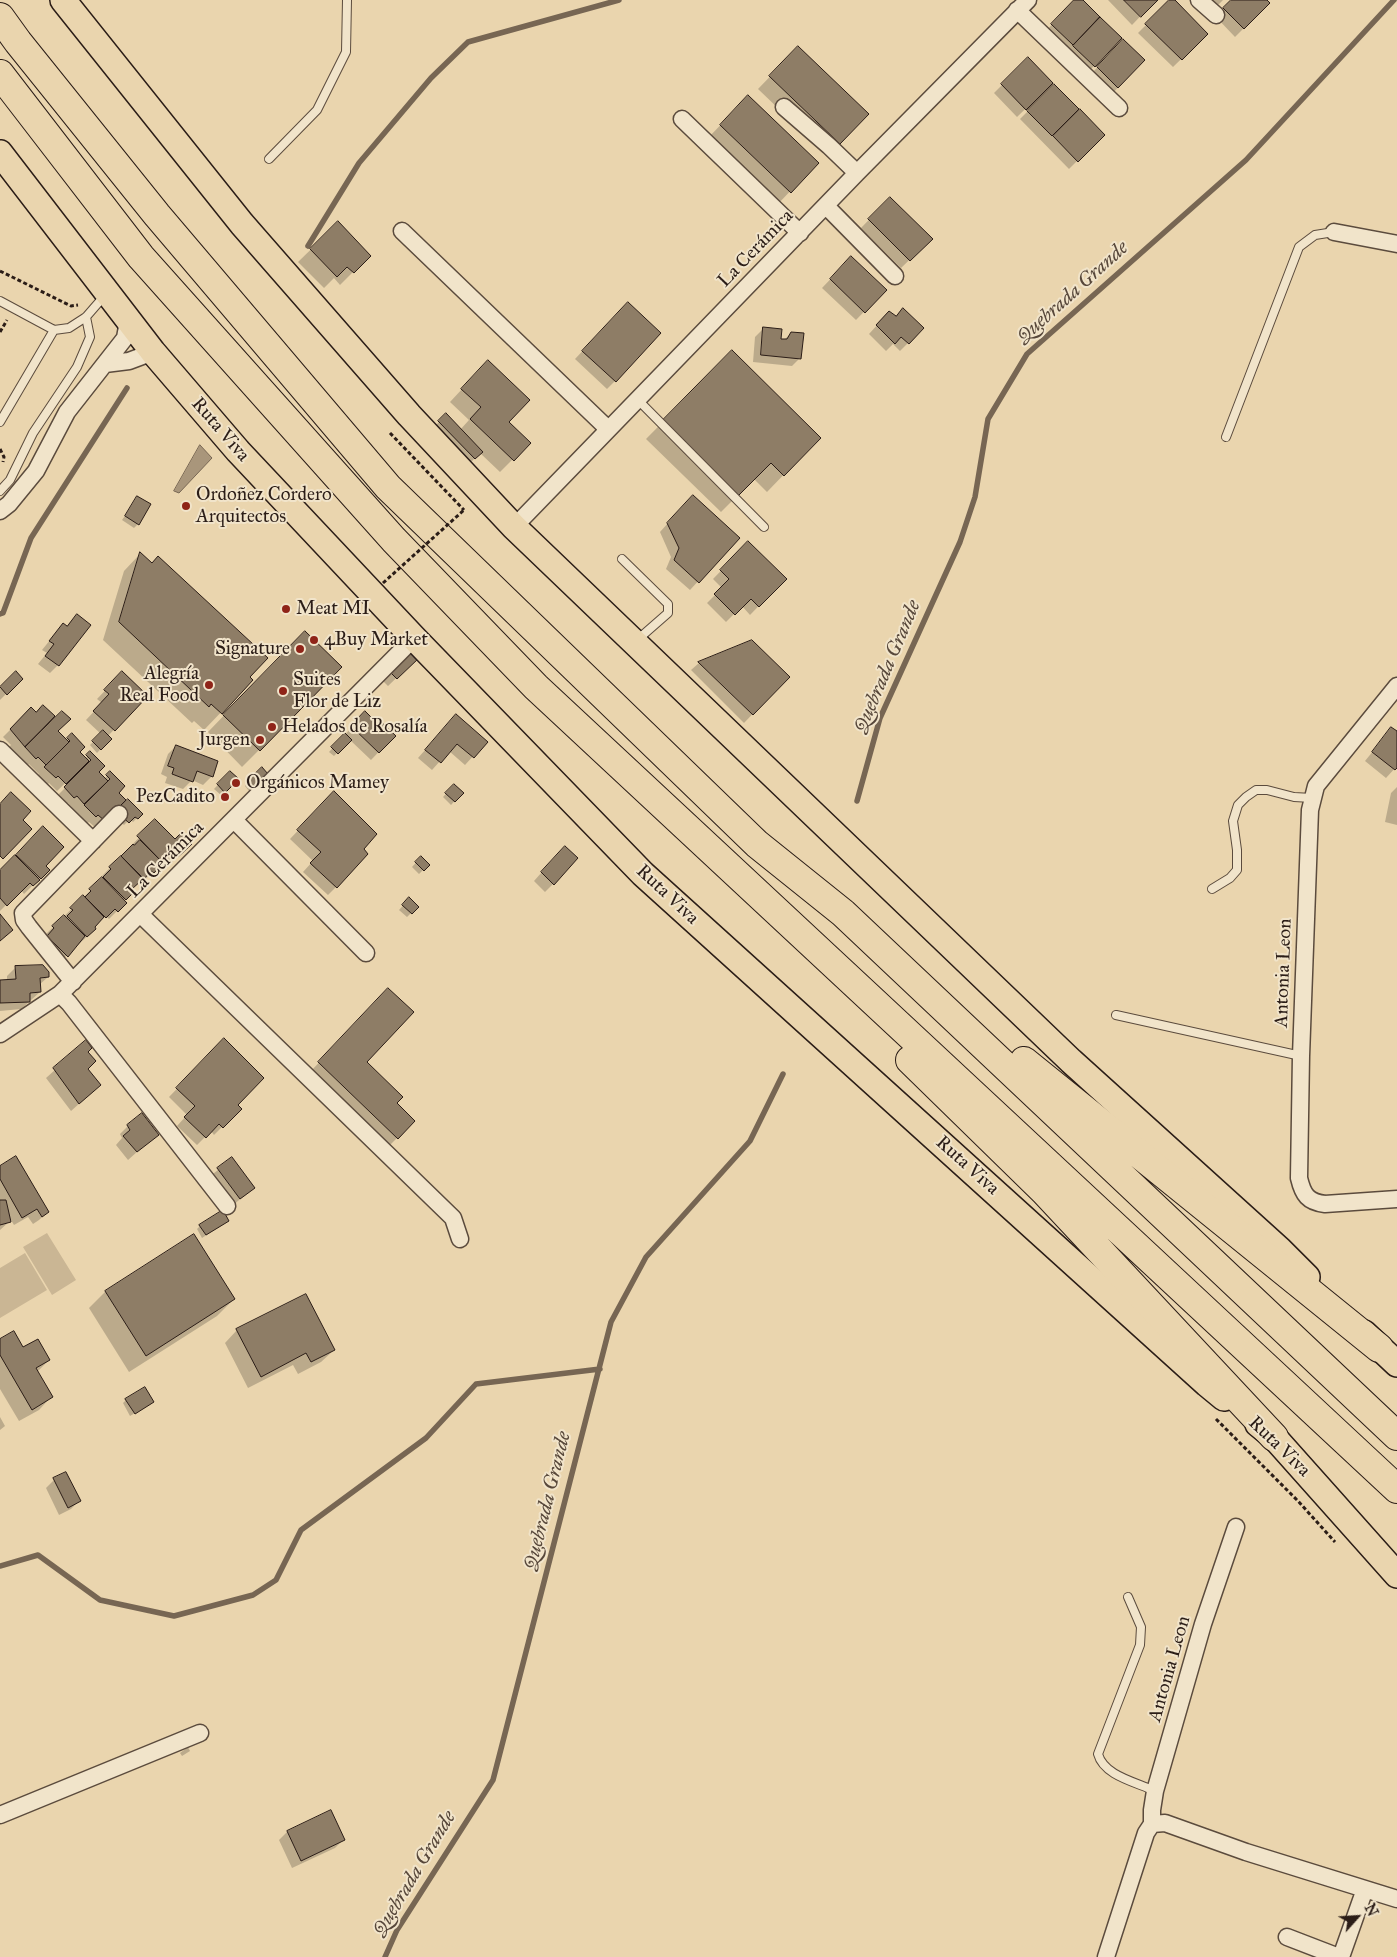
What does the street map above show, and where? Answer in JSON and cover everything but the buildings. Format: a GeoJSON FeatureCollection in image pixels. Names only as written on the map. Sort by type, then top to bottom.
{"type":"FeatureCollection","features":[{"type":"Feature","properties":{"kind":"highway"},"geometry":{"type":"LineString","coordinates":[[0,17],[157,215],[388,487],[757,844],[1388,1356]]}},
{"type":"Feature","properties":{"kind":"highway"},"geometry":{"type":"LineString","coordinates":[[0,74],[141,257],[394,540],[536,686],[1397,1489]]}},
{"type":"Feature","properties":{"kind":"highway"},"geometry":{"type":"LineString","coordinates":[[842,913],[1397,1436]]}},
{"type":"Feature","properties":{"kind":"highway"},"geometry":{"type":"LineString","coordinates":[[828,958],[903,1053],[1044,1191],[1274,1437]]}},
{"type":"Feature","properties":{"kind":"main road"},"geometry":{"type":"LineString","coordinates":[[63,0],[242,224],[409,415],[514,527],[1072,1061],[1280,1250],[1388,1356]]}},
{"type":"Feature","properties":{"kind":"main road","name":"Ruta Viva"},"geometry":{"type":"LineString","coordinates":[[0,153],[96,297],[128,321],[236,456],[386,614],[414,638],[643,874],[1207,1384],[1274,1437],[1397,1575]]}},
{"type":"Feature","properties":{"kind":"street"},"geometry":{"type":"LineString","coordinates":[[1199,0],[1216,16]]}},
{"type":"Feature","properties":{"kind":"street","name":"La Cerámica"},"geometry":{"type":"LineString","coordinates":[[514,527],[1022,5]]}},
{"type":"Feature","properties":{"kind":"street"},"geometry":{"type":"LineString","coordinates":[[1022,5],[1119,108]]}},
{"type":"Feature","properties":{"kind":"street"},"geometry":{"type":"LineString","coordinates":[[784,108],[829,146],[857,173]]}},
{"type":"Feature","properties":{"kind":"street"},"geometry":{"type":"LineString","coordinates":[[682,119],[800,233]]}},
{"type":"Feature","properties":{"kind":"street"},"geometry":{"type":"LineString","coordinates":[[826,206],[895,276]]}},
{"type":"Feature","properties":{"kind":"street"},"geometry":{"type":"LineString","coordinates":[[402,231],[608,430]]}},
{"type":"Feature","properties":{"kind":"street"},"geometry":{"type":"LineString","coordinates":[[1334,232],[1397,244]]}},
{"type":"Feature","properties":{"kind":"street"},"geometry":{"type":"LineString","coordinates":[[0,511],[9,504],[36,471],[67,412],[125,338],[128,321]]}},
{"type":"Feature","properties":{"kind":"street"},"geometry":{"type":"LineString","coordinates":[[105,364],[129,361],[153,352]]}},
{"type":"Feature","properties":{"kind":"street","name":"La Cerámica"},"geometry":{"type":"LineString","coordinates":[[0,1034],[60,994],[73,982],[414,638]]}},
{"type":"Feature","properties":{"kind":"street","name":"Antonia Leon"},"geometry":{"type":"LineString","coordinates":[[1397,686],[1391,705],[1316,786],[1312,798],[1301,1056],[1299,1178],[1306,1198],[1316,1203],[1397,1199]]}},
{"type":"Feature","properties":{"kind":"street"},"geometry":{"type":"LineString","coordinates":[[0,750],[93,841]]}},
{"type":"Feature","properties":{"kind":"street"},"geometry":{"type":"LineString","coordinates":[[73,982],[29,927],[24,920],[23,913],[119,814]]}},
{"type":"Feature","properties":{"kind":"street"},"geometry":{"type":"LineString","coordinates":[[234,820],[366,953]]}},
{"type":"Feature","properties":{"kind":"street"},"geometry":{"type":"LineString","coordinates":[[140,914],[453,1218],[460,1240]]}},
{"type":"Feature","properties":{"kind":"street"},"geometry":{"type":"LineString","coordinates":[[60,994],[69,1003],[227,1206]]}},
{"type":"Feature","properties":{"kind":"street","name":"Antonia Leon"},"geometry":{"type":"LineString","coordinates":[[1106,1957],[1146,1833],[1152,1824],[1153,1798],[1203,1624],[1236,1527]]}},
{"type":"Feature","properties":{"kind":"street"},"geometry":{"type":"LineString","coordinates":[[0,1815],[200,1733]]}},
{"type":"Feature","properties":{"kind":"street"},"geometry":{"type":"LineString","coordinates":[[1152,1824],[1164,1823],[1246,1852],[1397,1899]]}},
{"type":"Feature","properties":{"kind":"street"},"geometry":{"type":"LineString","coordinates":[[1287,1937],[1340,1957],[1365,1889]]}},
{"type":"Feature","properties":{"kind":"lane"},"geometry":{"type":"LineString","coordinates":[[269,159],[317,110],[346,52],[347,0]]}},
{"type":"Feature","properties":{"kind":"lane"},"geometry":{"type":"LineString","coordinates":[[1226,437],[1299,247],[1315,235],[1334,232]]}},
{"type":"Feature","properties":{"kind":"lane"},"geometry":{"type":"LineString","coordinates":[[0,302],[54,330],[69,328],[86,317],[96,297]]}},
{"type":"Feature","properties":{"kind":"lane"},"geometry":{"type":"LineString","coordinates":[[0,491],[10,480],[33,432],[77,367],[90,337],[86,317]]}},
{"type":"Feature","properties":{"kind":"lane"},"geometry":{"type":"LineString","coordinates":[[0,422],[54,330]]}},
{"type":"Feature","properties":{"kind":"lane"},"geometry":{"type":"LineString","coordinates":[[637,399],[764,527]]}},
{"type":"Feature","properties":{"kind":"lane"},"geometry":{"type":"LineString","coordinates":[[622,559],[668,604],[669,608],[668,612],[634,642]]}},
{"type":"Feature","properties":{"kind":"lane"},"geometry":{"type":"LineString","coordinates":[[1212,889],[1230,878],[1237,870],[1237,850],[1233,821],[1238,805],[1246,796],[1256,790],[1266,790],[1294,797],[1312,798]]}},
{"type":"Feature","properties":{"kind":"lane"},"geometry":{"type":"LineString","coordinates":[[1116,1016],[1301,1056]]}},
{"type":"Feature","properties":{"kind":"lane"},"geometry":{"type":"LineString","coordinates":[[1128,1597],[1141,1627],[1140,1645],[1098,1754],[1100,1764],[1109,1771],[1155,1791]]}},
{"type":"Feature","properties":{"kind":"path"},"geometry":{"type":"LineString","coordinates":[[0,271],[71,306],[80,305],[96,297]]}},
{"type":"Feature","properties":{"kind":"path"},"geometry":{"type":"LineString","coordinates":[[383,583],[464,510],[390,433]]}},
{"type":"Feature","properties":{"kind":"path"},"geometry":{"type":"LineString","coordinates":[[0,449],[4,457],[0,466]]}},
{"type":"Feature","properties":{"kind":"shaded area"},"geometry":{"type":"Polygon","coordinates":[[[200,445],[212,458],[179,493],[174,491],[200,445]]]}},
{"type":"Feature","properties":{"kind":"shaded area"},"geometry":{"type":"Polygon","coordinates":[[[47,1233],[76,1280],[52,1295],[23,1247],[47,1233]]]}},
{"type":"Feature","properties":{"kind":"shaded area"},"geometry":{"type":"Polygon","coordinates":[[[25,1253],[47,1290],[0,1318],[0,1268],[25,1253]]]}},
{"type":"Feature","properties":{"kind":"waterway"},"geometry":{"type":"LineString","coordinates":[[308,246],[359,163],[431,78],[468,42],[619,0]]}},
{"type":"Feature","properties":{"kind":"waterway","name":"Quebrada Grande"},"geometry":{"type":"LineString","coordinates":[[857,801],[880,718],[960,542],[975,497],[988,419],[1027,354],[1246,160],[1394,0]]}},
{"type":"Feature","properties":{"kind":"waterway"},"geometry":{"type":"LineString","coordinates":[[0,614],[3,613],[31,538],[127,388]]}},
{"type":"Feature","properties":{"kind":"waterway","name":"Quebrada Grande"},"geometry":{"type":"LineString","coordinates":[[385,1957],[397,1930],[493,1780],[611,1322],[646,1257],[750,1141],[783,1074]]}},
{"type":"Feature","properties":{"kind":"waterway"},"geometry":{"type":"LineString","coordinates":[[0,1566],[38,1555],[100,1600],[174,1616],[253,1595],[276,1580],[301,1530],[426,1438],[476,1384],[600,1369]]}},
{"type":"Feature","properties":{"kind":"place","name":"Ordoñez Cordero Arquitectos"},"geometry":{"type":"Point","coordinates":[186,506]}},
{"type":"Feature","properties":{"kind":"place","name":"Meat MI"},"geometry":{"type":"Point","coordinates":[286,609]}},
{"type":"Feature","properties":{"kind":"place","name":"4Buy Market"},"geometry":{"type":"Point","coordinates":[314,640]}},
{"type":"Feature","properties":{"kind":"place","name":"Signature"},"geometry":{"type":"Point","coordinates":[300,649]}},
{"type":"Feature","properties":{"kind":"place","name":"Alegría Real Food"},"geometry":{"type":"Point","coordinates":[209,685]}},
{"type":"Feature","properties":{"kind":"place","name":"Suites Flor de Liz"},"geometry":{"type":"Point","coordinates":[283,691]}},
{"type":"Feature","properties":{"kind":"place","name":"Helados de Rosalía"},"geometry":{"type":"Point","coordinates":[272,727]}},
{"type":"Feature","properties":{"kind":"place","name":"Jurgen"},"geometry":{"type":"Point","coordinates":[260,740]}},
{"type":"Feature","properties":{"kind":"place","name":"Orgánicos Mamey"},"geometry":{"type":"Point","coordinates":[236,783]}},
{"type":"Feature","properties":{"kind":"place","name":"PezCadito"},"geometry":{"type":"Point","coordinates":[225,797]}}]}
